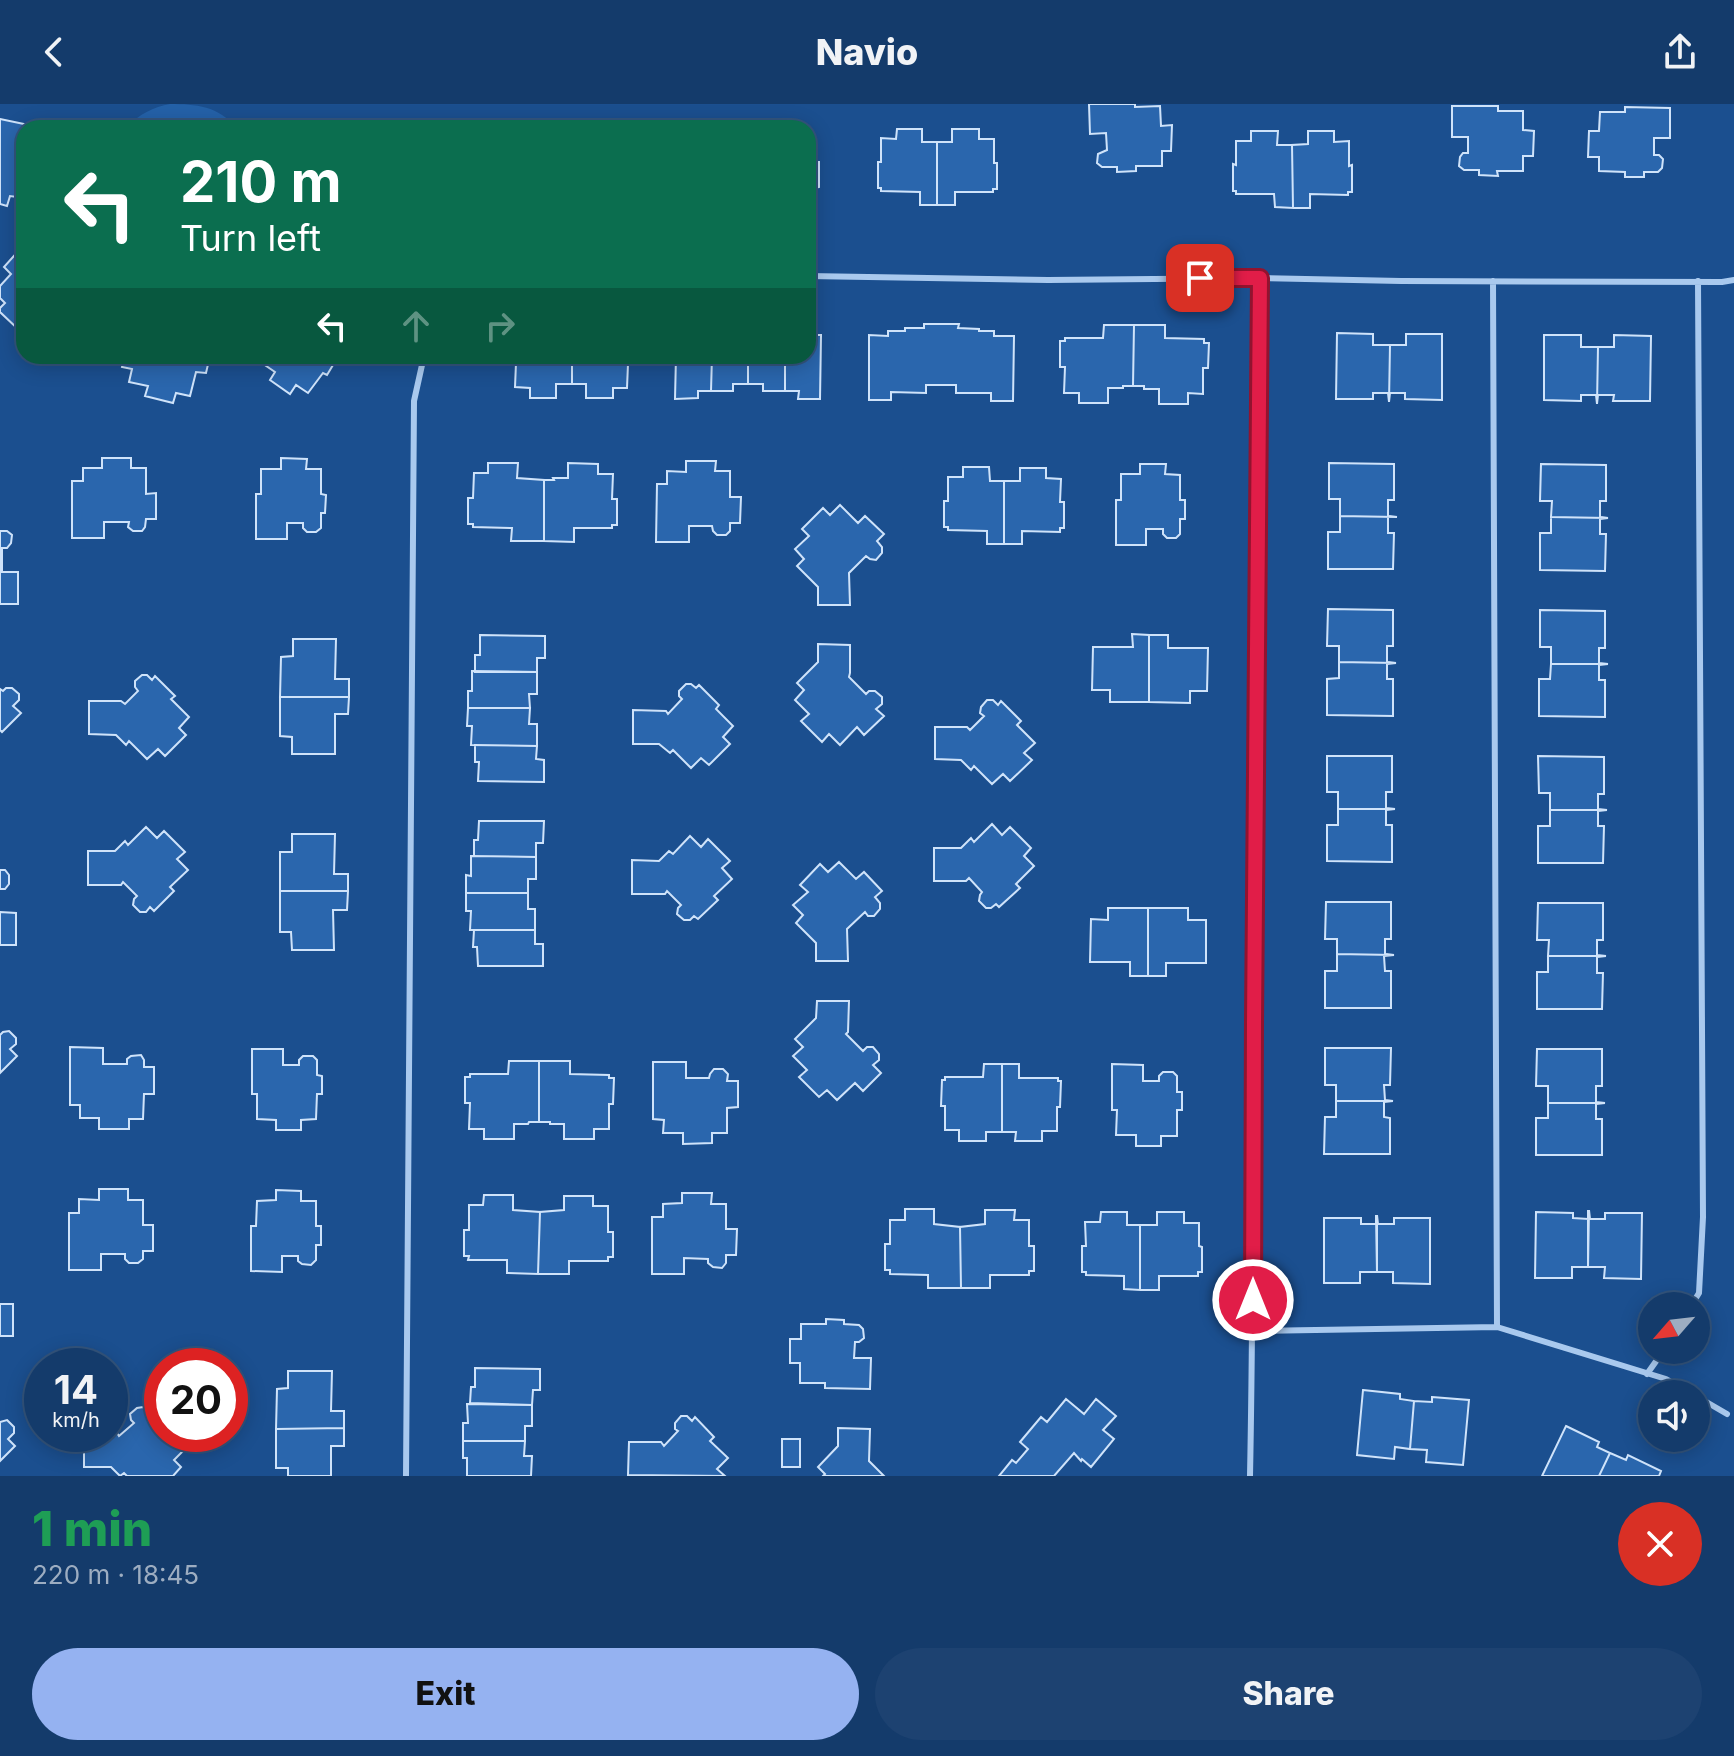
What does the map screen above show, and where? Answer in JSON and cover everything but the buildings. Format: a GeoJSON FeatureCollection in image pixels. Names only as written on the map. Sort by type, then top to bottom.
{"type":"FeatureCollection","features":[{"type":"Feature","properties":{"kind":"lane"},"geometry":{"type":"LineString","coordinates":[[816,276],[1048,280],[1734,280]]}},
{"type":"Feature","properties":{"kind":"lane"},"geometry":{"type":"LineString","coordinates":[[1250,1476],[1260,278]]}},
{"type":"Feature","properties":{"kind":"lane"},"geometry":{"type":"LineString","coordinates":[[1493,281],[1497,1327]]}},
{"type":"Feature","properties":{"kind":"lane"},"geometry":{"type":"LineString","coordinates":[[1698,281],[1703,1217],[1699,1292]]}},
{"type":"Feature","properties":{"kind":"lane"},"geometry":{"type":"LineString","coordinates":[[406,1476],[414,401],[422,364]]}},
{"type":"Feature","properties":{"kind":"lane"},"geometry":{"type":"LineString","coordinates":[[1253,1331],[1497,1327],[1668,1380]]}},
{"type":"Feature","properties":{"kind":"lane"},"geometry":{"type":"LineString","coordinates":[[1647,1374],[1654,1364]]}},
{"type":"Feature","properties":{"kind":"lane"},"geometry":{"type":"LineString","coordinates":[[1710,1404],[1727,1414]]}},
{"type":"Feature","properties":{"kind":"shaded area"},"geometry":{"type":"Polygon","coordinates":[[[170,104],[198,106],[228,120],[135,120],[170,104]]]}},
{"type":"Feature","properties":{"kind":"route"},"geometry":{"type":"LineString","coordinates":[[1200,278],[1260,278],[1253,1300]]}}]}
